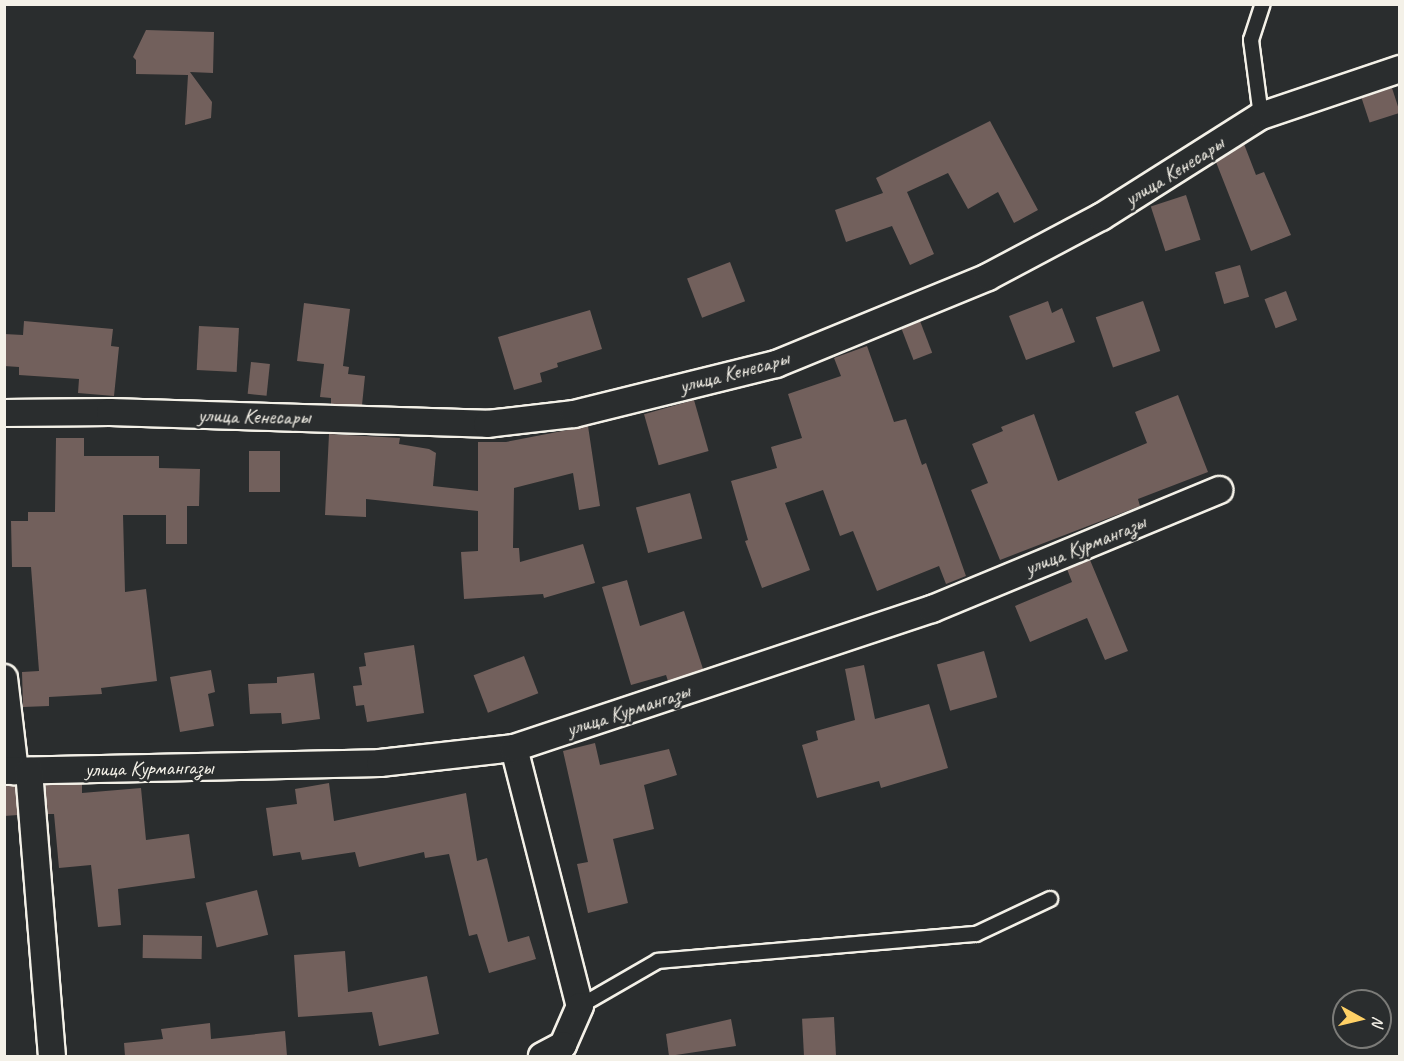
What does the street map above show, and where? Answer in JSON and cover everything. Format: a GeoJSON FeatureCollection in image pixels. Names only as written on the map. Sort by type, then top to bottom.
{"type":"FeatureCollection","features":[{"type":"Feature","properties":{"kind":"street","name":"улица Кенесары"},"geometry":{"type":"LineString","coordinates":[[4,413],[110,412],[487,424],[574,414],[776,364],[988,277],[1101,217],[1261,116],[1400,69]]}},
{"type":"Feature","properties":{"kind":"street","name":"улица Курмангазы"},"geometry":{"type":"LineString","coordinates":[[16,771],[380,762],[514,748],[932,609],[1219,490]]}},
{"type":"Feature","properties":{"kind":"street"},"geometry":{"type":"LineString","coordinates":[[4,678],[52,1056]]}},
{"type":"Feature","properties":{"kind":"street"},"geometry":{"type":"LineString","coordinates":[[514,748],[580,1006],[563,1045],[542,1056]]}},
{"type":"Feature","properties":{"kind":"lane"},"geometry":{"type":"LineString","coordinates":[[1261,116],[1251,40],[1263,4]]}},
{"type":"Feature","properties":{"kind":"lane"},"geometry":{"type":"LineString","coordinates":[[580,1006],[658,961],[976,934],[1050,899]]}},
{"type":"Feature","properties":{"kind":"building"},"geometry":{"type":"Polygon","coordinates":[[[146,30],[214,32],[213,73],[190,72],[212,102],[211,118],[185,125],[188,75],[136,74],[136,60],[133,57],[146,30]]]}},
{"type":"Feature","properties":{"kind":"building"},"geometry":{"type":"Polygon","coordinates":[[[1392,88],[1400,113],[1370,123],[1362,98],[1392,88]]]}},
{"type":"Feature","properties":{"kind":"building"},"geometry":{"type":"Polygon","coordinates":[[[990,121],[1038,210],[1014,223],[998,192],[968,209],[948,173],[907,192],[934,254],[910,265],[892,226],[846,242],[835,210],[883,193],[876,178],[990,121]]]}},
{"type":"Feature","properties":{"kind":"building"},"geometry":{"type":"Polygon","coordinates":[[[1244,144],[1256,175],[1264,172],[1291,235],[1251,251],[1216,162],[1244,144]]]}},
{"type":"Feature","properties":{"kind":"building"},"geometry":{"type":"Polygon","coordinates":[[[1186,195],[1201,240],[1165,251],[1151,206],[1186,195]]]}},
{"type":"Feature","properties":{"kind":"building"},"geometry":{"type":"Polygon","coordinates":[[[730,262],[745,301],[702,318],[687,278],[730,262]]]}},
{"type":"Feature","properties":{"kind":"building"},"geometry":{"type":"Polygon","coordinates":[[[1240,265],[1249,297],[1224,304],[1215,272],[1240,265]]]}},
{"type":"Feature","properties":{"kind":"building"},"geometry":{"type":"Polygon","coordinates":[[[1286,291],[1297,320],[1276,328],[1265,299],[1286,291]]]}},
{"type":"Feature","properties":{"kind":"building"},"geometry":{"type":"Polygon","coordinates":[[[1048,301],[1052,313],[1062,308],[1075,342],[1026,360],[1009,316],[1048,301]]]}},
{"type":"Feature","properties":{"kind":"building"},"geometry":{"type":"Polygon","coordinates":[[[1143,301],[1160,351],[1113,367],[1096,317],[1143,301]]]}},
{"type":"Feature","properties":{"kind":"building"},"geometry":{"type":"Polygon","coordinates":[[[304,303],[350,309],[343,366],[349,367],[348,374],[365,376],[362,405],[331,404],[331,398],[320,397],[324,364],[297,361],[304,303]]]}},
{"type":"Feature","properties":{"kind":"building"},"geometry":{"type":"Polygon","coordinates":[[[590,310],[602,349],[557,363],[558,367],[540,373],[542,382],[514,390],[498,337],[590,310]]]}},
{"type":"Feature","properties":{"kind":"building"},"geometry":{"type":"Polygon","coordinates":[[[24,321],[113,329],[111,346],[119,347],[114,396],[78,393],[79,379],[19,375],[19,367],[4,366],[4,334],[23,335],[24,321]]]}},
{"type":"Feature","properties":{"kind":"building"},"geometry":{"type":"Polygon","coordinates":[[[920,321],[932,353],[914,360],[901,328],[920,321]]]}},
{"type":"Feature","properties":{"kind":"building"},"geometry":{"type":"Polygon","coordinates":[[[199,326],[239,328],[237,372],[197,370],[199,326]]]}},
{"type":"Feature","properties":{"kind":"building"},"geometry":{"type":"Polygon","coordinates":[[[867,346],[894,422],[906,419],[922,465],[926,463],[966,576],[946,584],[939,566],[877,591],[853,531],[840,536],[823,490],[785,503],[810,570],[762,588],[745,541],[748,540],[731,481],[777,468],[771,447],[802,438],[788,394],[841,376],[834,358],[867,346]]]}},
{"type":"Feature","properties":{"kind":"building"},"geometry":{"type":"Polygon","coordinates":[[[251,362],[270,364],[267,396],[248,394],[251,362]]]}},
{"type":"Feature","properties":{"kind":"building"},"geometry":{"type":"Polygon","coordinates":[[[1178,395],[1208,472],[1138,499],[1140,506],[1000,560],[971,490],[988,483],[972,444],[1003,431],[1001,427],[1034,414],[1058,481],[1147,443],[1135,412],[1178,395]]]}},
{"type":"Feature","properties":{"kind":"building"},"geometry":{"type":"Polygon","coordinates":[[[694,400],[709,451],[659,465],[644,414],[694,400]]]}},
{"type":"Feature","properties":{"kind":"building"},"geometry":{"type":"Polygon","coordinates":[[[588,426],[600,506],[579,510],[573,473],[514,488],[513,548],[519,548],[520,562],[583,544],[595,583],[544,598],[543,594],[464,599],[461,552],[478,551],[478,511],[366,499],[366,517],[325,515],[329,434],[400,438],[399,444],[429,449],[436,453],[433,486],[478,491],[478,442],[506,442],[588,426]]]}},
{"type":"Feature","properties":{"kind":"building"},"geometry":{"type":"Polygon","coordinates":[[[56,438],[84,438],[84,456],[159,456],[159,468],[200,469],[199,506],[187,506],[187,544],[166,544],[166,515],[123,515],[125,592],[146,589],[157,681],[101,688],[102,694],[49,697],[49,706],[23,707],[22,672],[39,671],[31,567],[12,567],[11,521],[28,521],[28,512],[55,512],[56,438]]]}},
{"type":"Feature","properties":{"kind":"building"},"geometry":{"type":"Polygon","coordinates":[[[249,451],[280,451],[280,492],[249,492],[249,451]]]}},
{"type":"Feature","properties":{"kind":"building"},"geometry":{"type":"Polygon","coordinates":[[[690,493],[702,538],[648,553],[636,507],[690,493]]]}},
{"type":"Feature","properties":{"kind":"building"},"geometry":{"type":"Polygon","coordinates":[[[1090,560],[1128,651],[1105,660],[1087,618],[1030,642],[1015,606],[1072,582],[1067,569],[1090,560]]]}},
{"type":"Feature","properties":{"kind":"building"},"geometry":{"type":"Polygon","coordinates":[[[627,580],[640,626],[684,611],[703,669],[668,681],[666,675],[631,685],[602,587],[627,580]]]}},
{"type":"Feature","properties":{"kind":"building"},"geometry":{"type":"Polygon","coordinates":[[[414,645],[424,713],[367,722],[364,705],[356,706],[353,686],[362,685],[359,667],[366,666],[364,653],[414,645]]]}},
{"type":"Feature","properties":{"kind":"building"},"geometry":{"type":"Polygon","coordinates":[[[984,651],[997,697],[950,711],[937,665],[984,651]]]}},
{"type":"Feature","properties":{"kind":"building"},"geometry":{"type":"Polygon","coordinates":[[[524,656],[538,693],[488,713],[474,675],[524,656]]]}},
{"type":"Feature","properties":{"kind":"building"},"geometry":{"type":"Polygon","coordinates":[[[864,665],[875,719],[929,704],[948,768],[881,788],[879,781],[817,798],[802,745],[818,740],[816,731],[855,720],[845,669],[864,665]]]}},
{"type":"Feature","properties":{"kind":"building"},"geometry":{"type":"Polygon","coordinates":[[[211,670],[215,692],[208,694],[214,726],[180,732],[170,677],[211,670]]]}},
{"type":"Feature","properties":{"kind":"building"},"geometry":{"type":"Polygon","coordinates":[[[314,673],[320,719],[282,724],[281,713],[250,714],[248,684],[277,683],[277,677],[314,673]]]}},
{"type":"Feature","properties":{"kind":"building"},"geometry":{"type":"Polygon","coordinates":[[[595,743],[600,765],[669,749],[677,775],[644,785],[654,829],[613,839],[628,903],[588,913],[577,864],[588,862],[563,751],[595,743]]]}},
{"type":"Feature","properties":{"kind":"building"},"geometry":{"type":"Polygon","coordinates":[[[329,783],[334,821],[466,793],[477,861],[487,858],[508,942],[529,936],[536,959],[489,973],[477,934],[469,936],[449,854],[425,858],[424,852],[359,867],[355,852],[302,860],[300,852],[273,856],[266,808],[297,804],[295,789],[329,783]]]}},
{"type":"Feature","properties":{"kind":"building"},"geometry":{"type":"Polygon","coordinates":[[[82,784],[82,793],[141,788],[146,840],[189,834],[195,878],[118,889],[121,925],[98,927],[91,865],[59,868],[54,814],[48,814],[45,785],[82,784]]]}},
{"type":"Feature","properties":{"kind":"building"},"geometry":{"type":"Polygon","coordinates":[[[4,786],[15,786],[18,815],[4,816],[4,786]]]}},
{"type":"Feature","properties":{"kind":"building"},"geometry":{"type":"Polygon","coordinates":[[[257,890],[268,935],[217,947],[206,903],[257,890]]]}},
{"type":"Feature","properties":{"kind":"building"},"geometry":{"type":"Polygon","coordinates":[[[143,935],[202,936],[202,959],[143,958],[143,935]]]}},
{"type":"Feature","properties":{"kind":"building"},"geometry":{"type":"Polygon","coordinates":[[[345,951],[348,992],[427,976],[439,1034],[379,1046],[372,1012],[298,1017],[294,955],[345,951]]]}},
{"type":"Feature","properties":{"kind":"building"},"geometry":{"type":"Polygon","coordinates":[[[834,1017],[836,1056],[804,1056],[802,1019],[834,1017]]]}},
{"type":"Feature","properties":{"kind":"building"},"geometry":{"type":"Polygon","coordinates":[[[731,1019],[736,1046],[669,1056],[666,1034],[731,1019]]]}},
{"type":"Feature","properties":{"kind":"building"},"geometry":{"type":"Polygon","coordinates":[[[210,1023],[211,1039],[285,1031],[287,1056],[125,1056],[124,1043],[163,1039],[161,1029],[210,1023]]]}}]}
